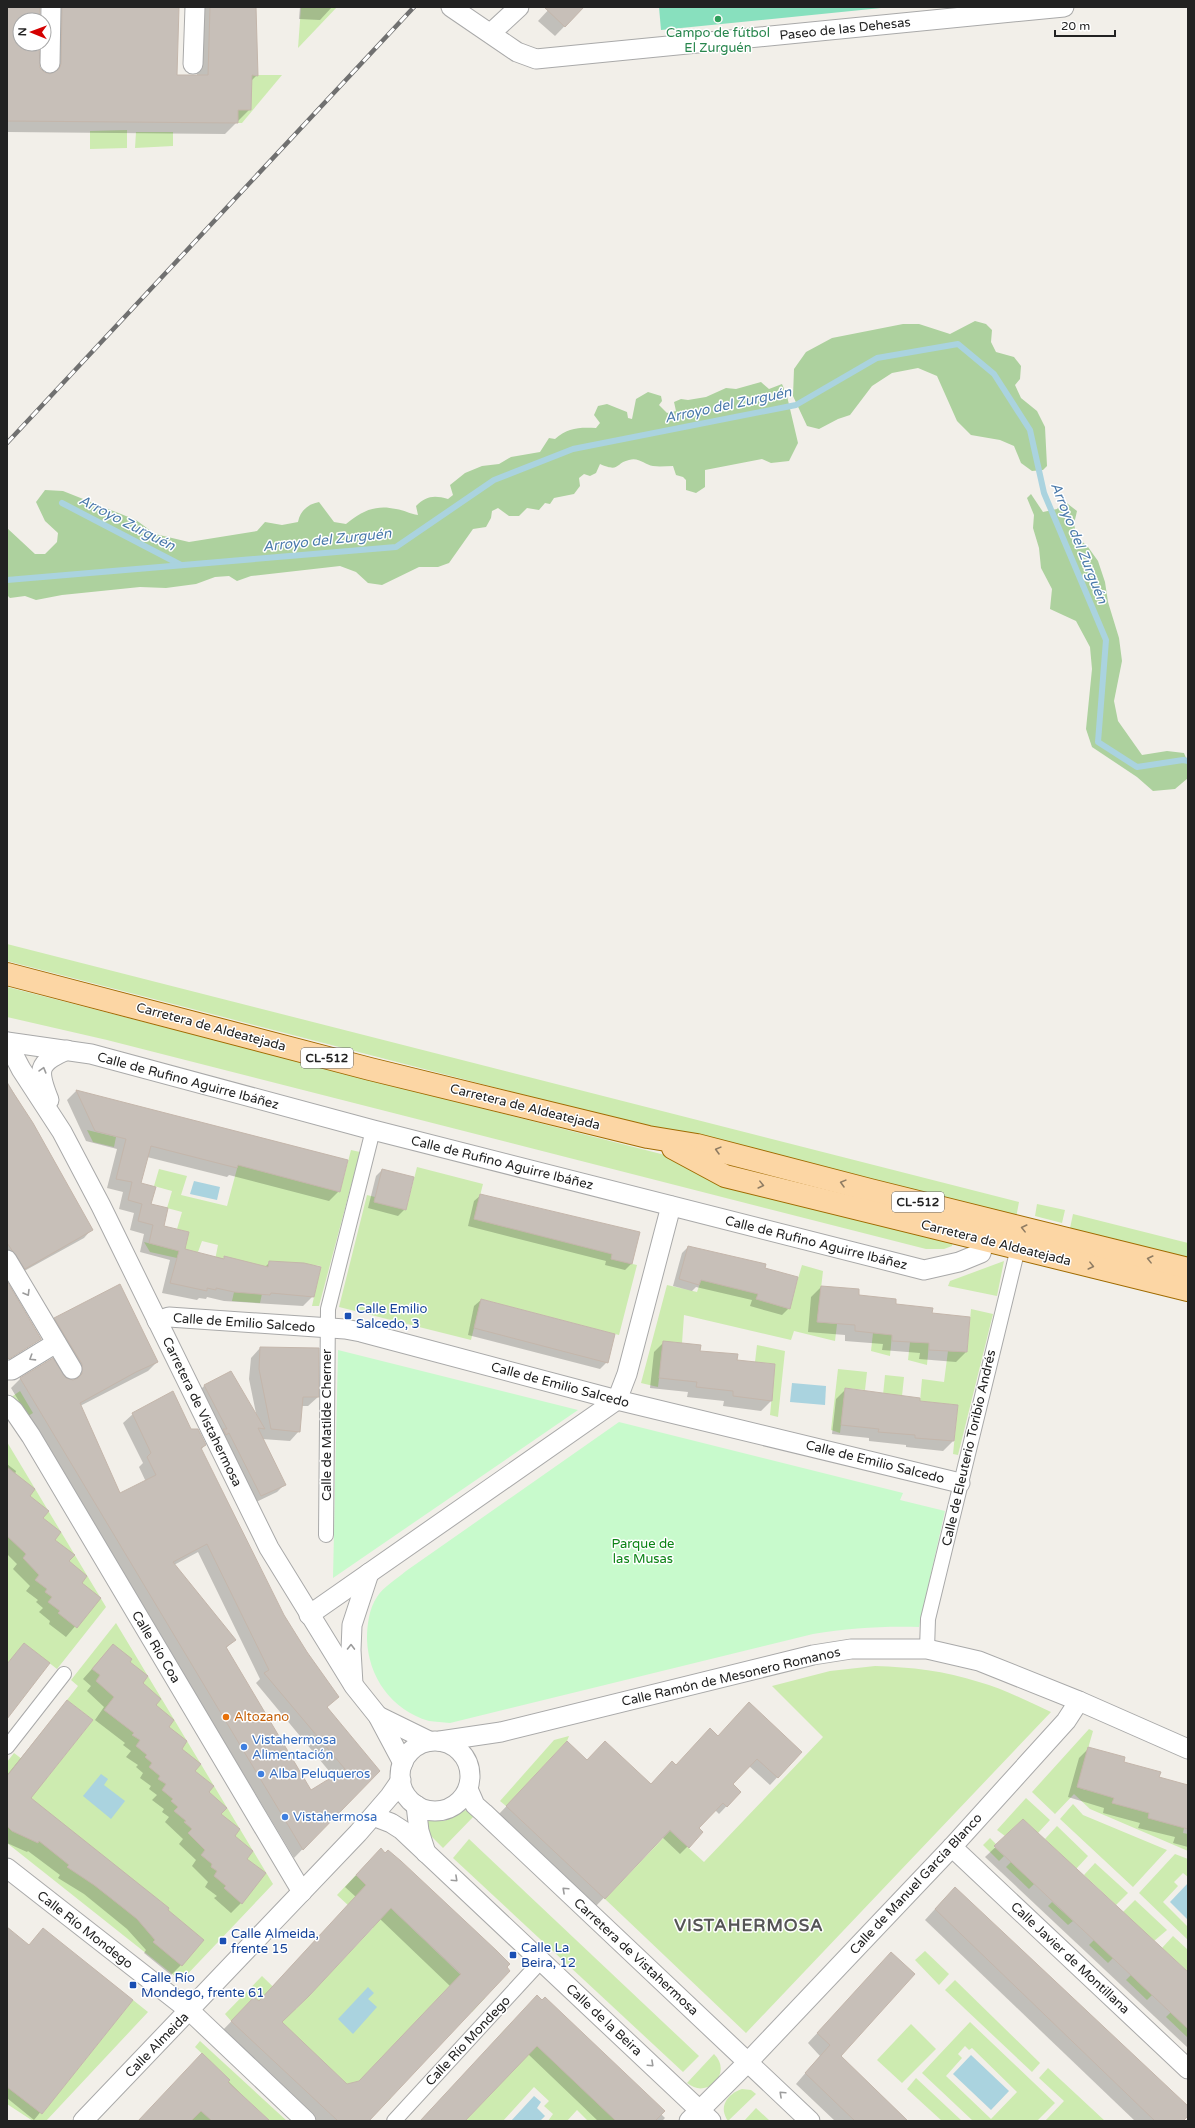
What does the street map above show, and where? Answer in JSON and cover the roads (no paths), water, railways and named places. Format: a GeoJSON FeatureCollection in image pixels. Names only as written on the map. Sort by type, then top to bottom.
{"type":"FeatureCollection","features":[{"type":"Feature","properties":{"kind":"main road","name":"Carretera de Aldeatejada"},"geometry":{"type":"LineString","coordinates":[[7,974],[370,1069],[648,1137],[696,1145],[1188,1269]]}},
{"type":"Feature","properties":{"kind":"main road","name":"Carretera de Aldeatejada"},"geometry":{"type":"LineString","coordinates":[[648,1137],[687,1154],[725,1176],[1188,1290]]}},
{"type":"Feature","properties":{"kind":"main road"},"geometry":{"type":"LineString","coordinates":[[870,1190],[905,1209],[975,1227],[985,1240]]}},
{"type":"Feature","properties":{"kind":"street"},"geometry":{"type":"LineString","coordinates":[[50,63],[51,7]]}},
{"type":"Feature","properties":{"kind":"street"},"geometry":{"type":"LineString","coordinates":[[193,64],[195,7]]}},
{"type":"Feature","properties":{"kind":"street"},"geometry":{"type":"LineString","coordinates":[[491,33],[519,7]]}},
{"type":"Feature","properties":{"kind":"street","name":"Paseo de las Dehesas"},"geometry":{"type":"LineString","coordinates":[[453,8],[518,52],[536,59],[967,12],[1064,7]]}},
{"type":"Feature","properties":{"kind":"street","name":"Calle de Rufino Aguirre Ibáñez"},"geometry":{"type":"LineString","coordinates":[[7,1042],[91,1054],[373,1130],[924,1270],[954,1264],[981,1253],[985,1240]]}},
{"type":"Feature","properties":{"kind":"street","name":"Carretera de Vistahermosa"},"geometry":{"type":"LineString","coordinates":[[7,1042],[21,1069],[62,1132],[101,1206],[269,1548],[354,1686],[378,1716],[402,1771]]}},
{"type":"Feature","properties":{"kind":"street","name":"Carretera de Vistahermosa"},"geometry":{"type":"LineString","coordinates":[[62,1132],[41,1079],[42,1068],[49,1058],[67,1050]]}},
{"type":"Feature","properties":{"kind":"street","name":"Calle de Matilde Cherner"},"geometry":{"type":"LineString","coordinates":[[326,1534],[328,1309],[373,1130]]}},
{"type":"Feature","properties":{"kind":"street"},"geometry":{"type":"LineString","coordinates":[[309,1615],[617,1400],[628,1374],[671,1206]]}},
{"type":"Feature","properties":{"kind":"street","name":"Calle de Eleuterio Toribio Andrés"},"geometry":{"type":"LineString","coordinates":[[927,1649],[928,1619],[1018,1248]]}},
{"type":"Feature","properties":{"kind":"street"},"geometry":{"type":"LineString","coordinates":[[7,1260],[72,1369]]}},
{"type":"Feature","properties":{"kind":"street","name":"Calle de Emilio Salcedo"},"geometry":{"type":"LineString","coordinates":[[157,1321],[169,1316],[361,1332],[617,1400],[960,1483]]}},
{"type":"Feature","properties":{"kind":"street"},"geometry":{"type":"LineString","coordinates":[[7,1370],[12,1370],[56,1342]]}},
{"type":"Feature","properties":{"kind":"street","name":"Calle Río Coa"},"geometry":{"type":"LineString","coordinates":[[7,1405],[14,1411],[27,1430],[302,1892]]}},
{"type":"Feature","properties":{"kind":"street"},"geometry":{"type":"LineString","coordinates":[[354,1686],[351,1650],[352,1625],[369,1573]]}},
{"type":"Feature","properties":{"kind":"street","name":"Calle Ramón de Mesonero Romanos"},"geometry":{"type":"LineString","coordinates":[[434,1741],[499,1732],[813,1655],[851,1649],[927,1649],[979,1661],[1079,1701],[1188,1748]]}},
{"type":"Feature","properties":{"kind":"street"},"geometry":{"type":"LineString","coordinates":[[7,1747],[64,1674]]}},
{"type":"Feature","properties":{"kind":"street","name":"Calle de Manuel García Blanco"},"geometry":{"type":"LineString","coordinates":[[700,2117],[748,2062],[952,1847],[1066,1720],[1079,1701]]}},
{"type":"Feature","properties":{"kind":"street","name":"Carretera de Vistahermosa"},"geometry":{"type":"LineString","coordinates":[[378,1716],[434,1741]]}},
{"type":"Feature","properties":{"kind":"street","name":"Calle Ramón de Mesonero Romanos"},"geometry":{"type":"LineString","coordinates":[[469,1764],[480,1748],[499,1732]]}},
{"type":"Feature","properties":{"kind":"street"},"geometry":{"type":"LineString","coordinates":[[434,1741],[452,1745],[463,1753],[469,1764],[471,1777],[468,1789],[461,1799],[452,1807],[440,1810],[428,1810],[415,1804],[403,1789],[402,1771],[413,1748],[434,1741]]}},
{"type":"Feature","properties":{"kind":"street","name":"Calle Almeida"},"geometry":{"type":"LineString","coordinates":[[83,2121],[370,1823],[402,1771]]}},
{"type":"Feature","properties":{"kind":"street","name":"Carretera de Vistahermosa"},"geometry":{"type":"LineString","coordinates":[[468,1789],[476,1805],[484,1813],[810,2121]]}},
{"type":"Feature","properties":{"kind":"street","name":"Calle Almeida"},"geometry":{"type":"LineString","coordinates":[[370,1823],[415,1804]]}},
{"type":"Feature","properties":{"kind":"street","name":"Calle de la Beira"},"geometry":{"type":"LineString","coordinates":[[415,1804],[419,1831],[426,1853]]}},
{"type":"Feature","properties":{"kind":"street","name":"Calle de la Beira"},"geometry":{"type":"LineString","coordinates":[[370,1823],[391,1823],[402,1830],[542,1961],[700,2117]]}},
{"type":"Feature","properties":{"kind":"street","name":"Calle Javier de Montillana"},"geometry":{"type":"LineString","coordinates":[[952,1847],[1188,2069]]}},
{"type":"Feature","properties":{"kind":"street","name":"Calle Río Mondego"},"geometry":{"type":"LineString","coordinates":[[7,1868],[190,2011],[306,2121]]}},
{"type":"Feature","properties":{"kind":"street","name":"Calle Río Mondego"},"geometry":{"type":"LineString","coordinates":[[394,2121],[542,1961]]}},
{"type":"Feature","properties":{"kind":"water"},"geometry":{"type":"Polygon","coordinates":[[[194,1181],[220,1187],[217,1200],[190,1194],[194,1181]]]}},
{"type":"Feature","properties":{"kind":"water"},"geometry":{"type":"Polygon","coordinates":[[[792,1383],[826,1386],[825,1405],[790,1402],[792,1383]]]}},
{"type":"Feature","properties":{"kind":"water"},"geometry":{"type":"Polygon","coordinates":[[[101,1774],[108,1779],[104,1785],[125,1801],[111,1819],[83,1796],[101,1774]]]}},
{"type":"Feature","properties":{"kind":"water"},"geometry":{"type":"Polygon","coordinates":[[[1188,1883],[1188,1920],[1170,1902],[1188,1883]]]}},
{"type":"Feature","properties":{"kind":"water"},"geometry":{"type":"Polygon","coordinates":[[[368,1987],[374,1993],[368,1999],[377,2007],[353,2034],[338,2019],[368,1987]]]}},
{"type":"Feature","properties":{"kind":"water"},"geometry":{"type":"Polygon","coordinates":[[[971,2055],[1009,2091],[991,2110],[953,2074],[971,2055]]]}},
{"type":"Feature","properties":{"kind":"water"},"geometry":{"type":"Polygon","coordinates":[[[534,2096],[541,2102],[537,2108],[545,2116],[540,2121],[511,2121],[534,2096]]]}},
{"type":"Feature","properties":{"kind":"waterway","name":"Arroyo del Zurguén"},"geometry":{"type":"LineString","coordinates":[[7,580],[396,547],[494,480],[573,449],[796,405],[877,358],[958,344],[994,374],[1030,430],[1044,493],[1106,640],[1098,742],[1137,767],[1183,760],[1188,761]]}},
{"type":"Feature","properties":{"kind":"waterway","name":"Arroyo Zurguén"},"geometry":{"type":"LineString","coordinates":[[62,503],[181,565]]}},
{"type":"Feature","properties":{"kind":"railway"},"geometry":{"type":"LineString","coordinates":[[7,443],[414,7]]}},
{"type":"Feature","properties":{"kind":"place","name":"Campo de fútbol El Zurguén"},"geometry":{"type":"Point","coordinates":[718,19]}},
{"type":"Feature","properties":{"kind":"place","name":"Calle Emilio Salcedo, 3"},"geometry":{"type":"Point","coordinates":[348,1316]}},
{"type":"Feature","properties":{"kind":"place","name":"Altozano"},"geometry":{"type":"Point","coordinates":[226,1717]}},
{"type":"Feature","properties":{"kind":"place","name":"Vistahermosa Alimentación"},"geometry":{"type":"Point","coordinates":[244,1747]}},
{"type":"Feature","properties":{"kind":"place","name":"Alba Peluqueros"},"geometry":{"type":"Point","coordinates":[261,1774]}},
{"type":"Feature","properties":{"kind":"place","name":"Vistahermosa"},"geometry":{"type":"Point","coordinates":[285,1817]}},
{"type":"Feature","properties":{"kind":"place","name":"Calle Almeida, frente 15"},"geometry":{"type":"Point","coordinates":[223,1941]}},
{"type":"Feature","properties":{"kind":"place","name":"Calle La Beira, 12"},"geometry":{"type":"Point","coordinates":[513,1955]}},
{"type":"Feature","properties":{"kind":"place","name":"Calle Río Mondego, frente 61"},"geometry":{"type":"Point","coordinates":[133,1985]}},
{"type":"Feature","properties":{"kind":"district","name":"VISTAHERMOSA"},"geometry":{"type":"Point","coordinates":[749,1925]}},
{"type":"Feature","properties":{"kind":"park label","name":"Parque de las Musas"},"geometry":{"type":"Point","coordinates":[643,1552]}}]}
